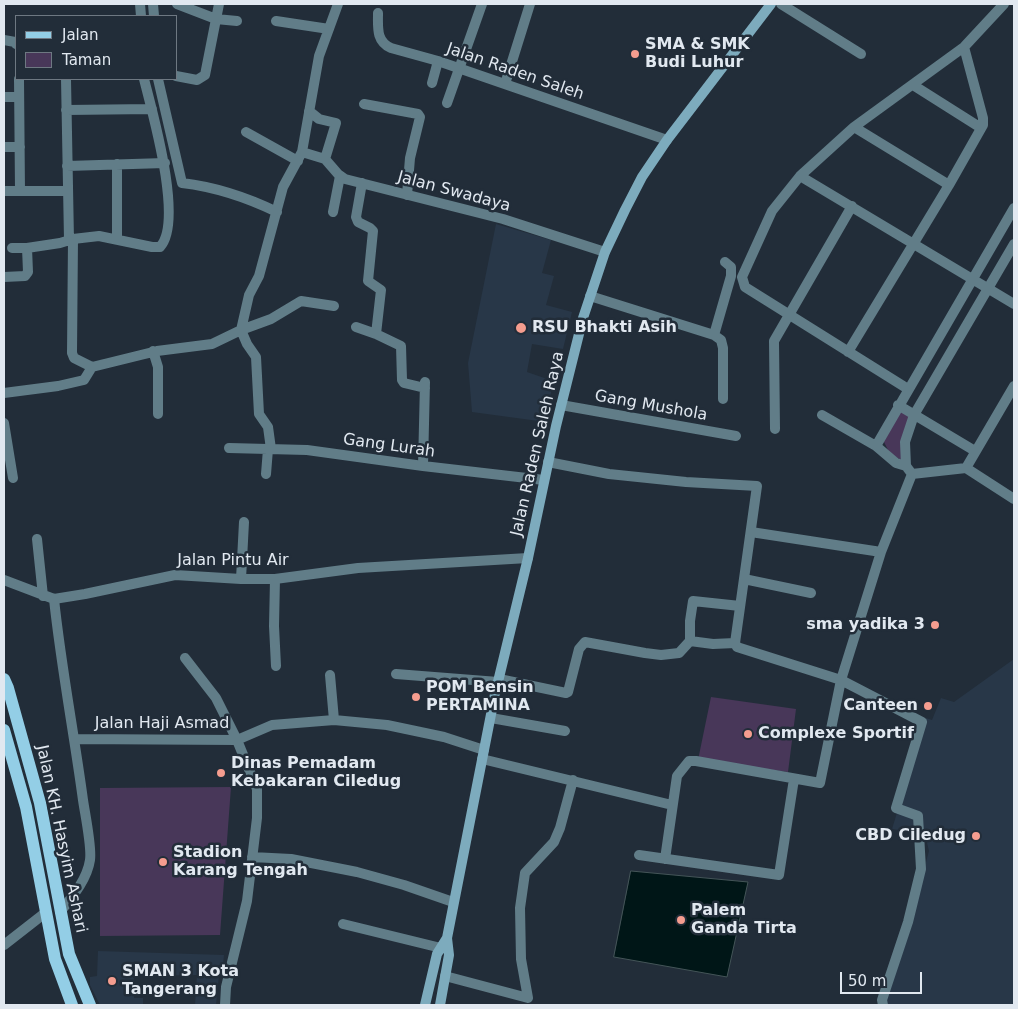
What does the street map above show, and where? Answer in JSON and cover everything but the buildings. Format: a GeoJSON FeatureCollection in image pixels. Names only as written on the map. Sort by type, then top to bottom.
{"type":"FeatureCollection","features":[{"type":"Feature","properties":{"kind":"main road","name":"Jalan Raden Saleh Raya"},"geometry":{"type":"LineString","coordinates":[[440,1005],[449,955],[447,938],[453,902],[498,680],[528,558],[561,405],[590,296],[605,252],[642,177],[667,140],[771,4]]}},
{"type":"Feature","properties":{"kind":"main road","name":"Jalan KH. Hasyim Ashari"},"geometry":{"type":"LineString","coordinates":[[4,679],[40,803],[69,954],[90,1005]]}},
{"type":"Feature","properties":{"kind":"main road","name":"Jalan KH. Hasyim Ashari"},"geometry":{"type":"LineString","coordinates":[[4,730],[26,807],[55,960],[72,1005]]}},
{"type":"Feature","properties":{"kind":"main road"},"geometry":{"type":"LineString","coordinates":[[26,807],[40,803]]}},
{"type":"Feature","properties":{"kind":"main road","name":"Jalan Raden Saleh Raya"},"geometry":{"type":"LineString","coordinates":[[425,1005],[437,954],[447,938]]}},
{"type":"Feature","properties":{"kind":"street"},"geometry":{"type":"LineString","coordinates":[[178,4],[216,18],[236,21]]}},
{"type":"Feature","properties":{"kind":"street"},"geometry":{"type":"LineString","coordinates":[[178,76],[197,80],[205,75],[219,4]]}},
{"type":"Feature","properties":{"kind":"street"},"geometry":{"type":"LineString","coordinates":[[266,474],[269,449],[268,427],[260,414],[256,357],[247,344],[242,330],[249,295],[260,276],[283,186],[300,156],[319,56],[338,4]]}},
{"type":"Feature","properties":{"kind":"street"},"geometry":{"type":"LineString","coordinates":[[447,104],[458,68],[482,4]]}},
{"type":"Feature","properties":{"kind":"street"},"geometry":{"type":"LineString","coordinates":[[505,84],[530,4]]}},
{"type":"Feature","properties":{"kind":"street"},"geometry":{"type":"LineString","coordinates":[[781,4],[861,54]]}},
{"type":"Feature","properties":{"kind":"street"},"geometry":{"type":"LineString","coordinates":[[908,389],[745,287],[742,277],[772,211],[800,176],[854,127],[964,47],[1004,4]]}},
{"type":"Feature","properties":{"kind":"street","name":"Jalan Raden Saleh"},"geometry":{"type":"LineString","coordinates":[[378,13],[378,33],[380,40],[385,45],[438,61],[667,140]]}},
{"type":"Feature","properties":{"kind":"street"},"geometry":{"type":"LineString","coordinates":[[276,21],[329,29]]}},
{"type":"Feature","properties":{"kind":"street"},"geometry":{"type":"LineString","coordinates":[[848,352],[914,244],[981,128],[982,118],[964,47]]}},
{"type":"Feature","properties":{"kind":"street"},"geometry":{"type":"LineString","coordinates":[[432,83],[438,61]]}},
{"type":"Feature","properties":{"kind":"street"},"geometry":{"type":"LineString","coordinates":[[19,80],[20,191]]}},
{"type":"Feature","properties":{"kind":"street"},"geometry":{"type":"LineString","coordinates":[[66,80],[72,352],[74,358],[92,367],[153,352],[212,344],[271,318],[301,302],[334,306]]}},
{"type":"Feature","properties":{"kind":"street"},"geometry":{"type":"LineString","coordinates":[[12,248],[60,244],[71,240],[99,236],[152,247],[160,247],[164,243],[168,230],[165,163],[144,80]]}},
{"type":"Feature","properties":{"kind":"street"},"geometry":{"type":"LineString","coordinates":[[158,80],[182,183],[230,193],[249,199],[277,212]]}},
{"type":"Feature","properties":{"kind":"street"},"geometry":{"type":"LineString","coordinates":[[913,85],[981,128]]}},
{"type":"Feature","properties":{"kind":"street"},"geometry":{"type":"LineString","coordinates":[[4,97],[19,97]]}},
{"type":"Feature","properties":{"kind":"street"},"geometry":{"type":"LineString","coordinates":[[364,104],[418,114],[420,117],[410,158],[406,195]]}},
{"type":"Feature","properties":{"kind":"street"},"geometry":{"type":"LineString","coordinates":[[66,110],[152,109]]}},
{"type":"Feature","properties":{"kind":"street"},"geometry":{"type":"LineString","coordinates":[[309,111],[319,119],[336,123],[325,160]]}},
{"type":"Feature","properties":{"kind":"street"},"geometry":{"type":"LineString","coordinates":[[854,127],[949,185]]}},
{"type":"Feature","properties":{"kind":"street","name":"Jalan Swadaya"},"geometry":{"type":"LineString","coordinates":[[246,132],[300,156],[325,160],[345,179],[503,219],[605,252]]}},
{"type":"Feature","properties":{"kind":"street"},"geometry":{"type":"LineString","coordinates":[[4,147],[20,147]]}},
{"type":"Feature","properties":{"kind":"street"},"geometry":{"type":"LineString","coordinates":[[67,166],[165,163]]}},
{"type":"Feature","properties":{"kind":"street"},"geometry":{"type":"LineString","coordinates":[[117,164],[117,239]]}},
{"type":"Feature","properties":{"kind":"street"},"geometry":{"type":"LineString","coordinates":[[333,212],[340,176]]}},
{"type":"Feature","properties":{"kind":"street"},"geometry":{"type":"LineString","coordinates":[[800,176],[1014,304]]}},
{"type":"Feature","properties":{"kind":"street"},"geometry":{"type":"LineString","coordinates":[[362,184],[356,218],[358,222],[373,231],[368,281],[381,290],[376,334]]}},
{"type":"Feature","properties":{"kind":"street"},"geometry":{"type":"LineString","coordinates":[[4,191],[68,191]]}},
{"type":"Feature","properties":{"kind":"street"},"geometry":{"type":"LineString","coordinates":[[775,429],[774,341],[852,206]]}},
{"type":"Feature","properties":{"kind":"street"},"geometry":{"type":"LineString","coordinates":[[876,446],[898,405],[974,280],[1014,208]]}},
{"type":"Feature","properties":{"kind":"street"},"geometry":{"type":"LineString","coordinates":[[665,859],[677,776],[689,761],[696,760],[820,783],[841,680],[909,470],[905,442],[914,415],[1014,244]]}},
{"type":"Feature","properties":{"kind":"street"},"geometry":{"type":"LineString","coordinates":[[4,277],[25,276],[28,272],[27,248]]}},
{"type":"Feature","properties":{"kind":"street"},"geometry":{"type":"LineString","coordinates":[[714,335],[731,276],[731,267],[725,262]]}},
{"type":"Feature","properties":{"kind":"street"},"geometry":{"type":"LineString","coordinates":[[590,296],[714,335],[721,340],[723,348],[723,399]]}},
{"type":"Feature","properties":{"kind":"street"},"geometry":{"type":"LineString","coordinates":[[356,328],[376,334],[401,346],[402,380],[404,383],[425,384],[423,466]]}},
{"type":"Feature","properties":{"kind":"street"},"geometry":{"type":"LineString","coordinates":[[153,352],[158,367],[158,414]]}},
{"type":"Feature","properties":{"kind":"street"},"geometry":{"type":"LineString","coordinates":[[4,392],[58,386],[84,380],[92,367]]}},
{"type":"Feature","properties":{"kind":"street"},"geometry":{"type":"LineString","coordinates":[[966,468],[1014,386]]}},
{"type":"Feature","properties":{"kind":"street","name":"Gang Mushola"},"geometry":{"type":"LineString","coordinates":[[561,405],[736,436]]}},
{"type":"Feature","properties":{"kind":"street"},"geometry":{"type":"LineString","coordinates":[[898,405],[975,451]]}},
{"type":"Feature","properties":{"kind":"street"},"geometry":{"type":"LineString","coordinates":[[822,415],[876,446],[896,463],[909,470],[966,468],[1014,499]]}},
{"type":"Feature","properties":{"kind":"street"},"geometry":{"type":"LineString","coordinates":[[4,423],[12,478]]}},
{"type":"Feature","properties":{"kind":"street","name":"Gang Lurah"},"geometry":{"type":"LineString","coordinates":[[229,448],[307,450],[544,480]]}},
{"type":"Feature","properties":{"kind":"street"},"geometry":{"type":"LineString","coordinates":[[548,462],[609,474],[686,482],[757,486],[734,643]]}},
{"type":"Feature","properties":{"kind":"street"},"geometry":{"type":"LineString","coordinates":[[242,579],[244,522]]}},
{"type":"Feature","properties":{"kind":"street"},"geometry":{"type":"LineString","coordinates":[[751,532],[881,552]]}},
{"type":"Feature","properties":{"kind":"street"},"geometry":{"type":"LineString","coordinates":[[38,539],[43,596]]}},
{"type":"Feature","properties":{"kind":"street","name":"Jalan Pintu Air"},"geometry":{"type":"LineString","coordinates":[[4,580],[54,599],[175,575],[275,579],[358,568],[528,558]]}},
{"type":"Feature","properties":{"kind":"street"},"geometry":{"type":"LineString","coordinates":[[275,579],[274,626],[276,666]]}},
{"type":"Feature","properties":{"kind":"street"},"geometry":{"type":"LineString","coordinates":[[744,579],[811,592]]}},
{"type":"Feature","properties":{"kind":"street"},"geometry":{"type":"LineString","coordinates":[[54,599],[59,650],[91,858],[81,884],[60,912]]}},
{"type":"Feature","properties":{"kind":"street"},"geometry":{"type":"LineString","coordinates":[[396,674],[498,680],[564,693],[568,692],[579,649],[586,642],[661,655],[679,654],[690,641],[690,621],[693,602],[740,606]]}},
{"type":"Feature","properties":{"kind":"street"},"geometry":{"type":"LineString","coordinates":[[690,641],[713,644],[734,643]]}},
{"type":"Feature","properties":{"kind":"street"},"geometry":{"type":"LineString","coordinates":[[734,643],[737,647],[841,680],[922,722],[896,808],[918,816],[921,869],[908,922],[882,1000],[883,1005]]}},
{"type":"Feature","properties":{"kind":"street"},"geometry":{"type":"LineString","coordinates":[[184,658],[216,698],[257,790],[257,818],[247,902],[226,987],[225,1005]]}},
{"type":"Feature","properties":{"kind":"street"},"geometry":{"type":"LineString","coordinates":[[330,675],[334,720]]}},
{"type":"Feature","properties":{"kind":"street"},"geometry":{"type":"LineString","coordinates":[[491,718],[565,731]]}},
{"type":"Feature","properties":{"kind":"street","name":"Jalan Haji Asmad"},"geometry":{"type":"LineString","coordinates":[[74,739],[236,740],[272,725],[334,720],[386,725],[444,738],[483,755],[672,805]]}},
{"type":"Feature","properties":{"kind":"street"},"geometry":{"type":"LineString","coordinates":[[639,855],[779,875],[794,779]]}},
{"type":"Feature","properties":{"kind":"street"},"geometry":{"type":"LineString","coordinates":[[445,976],[528,998],[521,960],[520,908],[525,873],[554,842],[560,828],[573,780]]}},
{"type":"Feature","properties":{"kind":"street"},"geometry":{"type":"LineString","coordinates":[[252,857],[291,859],[357,872],[404,885],[453,902]]}},
{"type":"Feature","properties":{"kind":"street"},"geometry":{"type":"LineString","coordinates":[[4,945],[45,913]]}},
{"type":"Feature","properties":{"kind":"street"},"geometry":{"type":"LineString","coordinates":[[343,924],[441,948]]}},
{"type":"Feature","properties":{"kind":"shaded area","name":"RSU Bhakti Asih"},"geometry":{"type":"Polygon","coordinates":[[[496,224],[551,240],[542,273],[554,276],[546,305],[572,312],[563,349],[532,344],[527,372],[553,381],[546,422],[472,412],[468,363],[496,224]]]}},
{"type":"Feature","properties":{"kind":"shaded area","name":"CBD Ciledug"},"geometry":{"type":"Polygon","coordinates":[[[1014,659],[1014,1005],[888,1005],[881,983],[905,940],[929,851],[925,834],[892,829],[926,718],[932,720],[941,698],[954,702],[1014,659]]]}},
{"type":"Feature","properties":{"kind":"shaded area","name":"Palem Ganda Tirta"},"geometry":{"type":"Polygon","coordinates":[[[631,871],[748,882],[727,977],[614,957],[631,871]]]}},
{"type":"Feature","properties":{"kind":"shaded area","name":"SMAN 3 Kota Tangerang"},"geometry":{"type":"Polygon","coordinates":[[[98,951],[224,955],[222,975],[219,975],[216,1005],[195,1005],[197,975],[134,976],[134,998],[143,998],[143,1005],[100,1005],[90,985],[90,977],[97,976],[98,951]]]}},
{"type":"Feature","properties":{"kind":"green space"},"geometry":{"type":"Polygon","coordinates":[[[899,407],[913,416],[905,462],[890,454],[882,438],[899,407]]]}},
{"type":"Feature","properties":{"kind":"green space","name":"Complexe Sportif"},"geometry":{"type":"Polygon","coordinates":[[[711,697],[796,709],[788,772],[698,760],[711,697]]]}},
{"type":"Feature","properties":{"kind":"green space","name":"Stadion Karang Tengah"},"geometry":{"type":"Polygon","coordinates":[[[231,787],[220,935],[100,936],[100,788],[231,787]]]}},
{"type":"Feature","properties":{"kind":"place","name":"SMA & SMK Budi Luhur"},"geometry":{"type":"Point","coordinates":[635,54]}},
{"type":"Feature","properties":{"kind":"place","name":"RSU Bhakti Asih"},"geometry":{"type":"Point","coordinates":[521,328]}},
{"type":"Feature","properties":{"kind":"place","name":"sma yadika 3"},"geometry":{"type":"Point","coordinates":[935,625]}},
{"type":"Feature","properties":{"kind":"place","name":"POM Bensin PERTAMINA"},"geometry":{"type":"Point","coordinates":[416,697]}},
{"type":"Feature","properties":{"kind":"place","name":"Canteen"},"geometry":{"type":"Point","coordinates":[928,706]}},
{"type":"Feature","properties":{"kind":"place","name":"Complexe Sportif"},"geometry":{"type":"Point","coordinates":[748,734]}},
{"type":"Feature","properties":{"kind":"place","name":"Dinas Pemadam Kebakaran Ciledug"},"geometry":{"type":"Point","coordinates":[221,773]}},
{"type":"Feature","properties":{"kind":"place","name":"CBD Ciledug"},"geometry":{"type":"Point","coordinates":[976,836]}},
{"type":"Feature","properties":{"kind":"place","name":"Stadion Karang Tengah"},"geometry":{"type":"Point","coordinates":[163,862]}},
{"type":"Feature","properties":{"kind":"place","name":"Palem Ganda Tirta"},"geometry":{"type":"Point","coordinates":[681,920]}},
{"type":"Feature","properties":{"kind":"place","name":"SMAN 3 Kota Tangerang"},"geometry":{"type":"Point","coordinates":[112,981]}}]}
